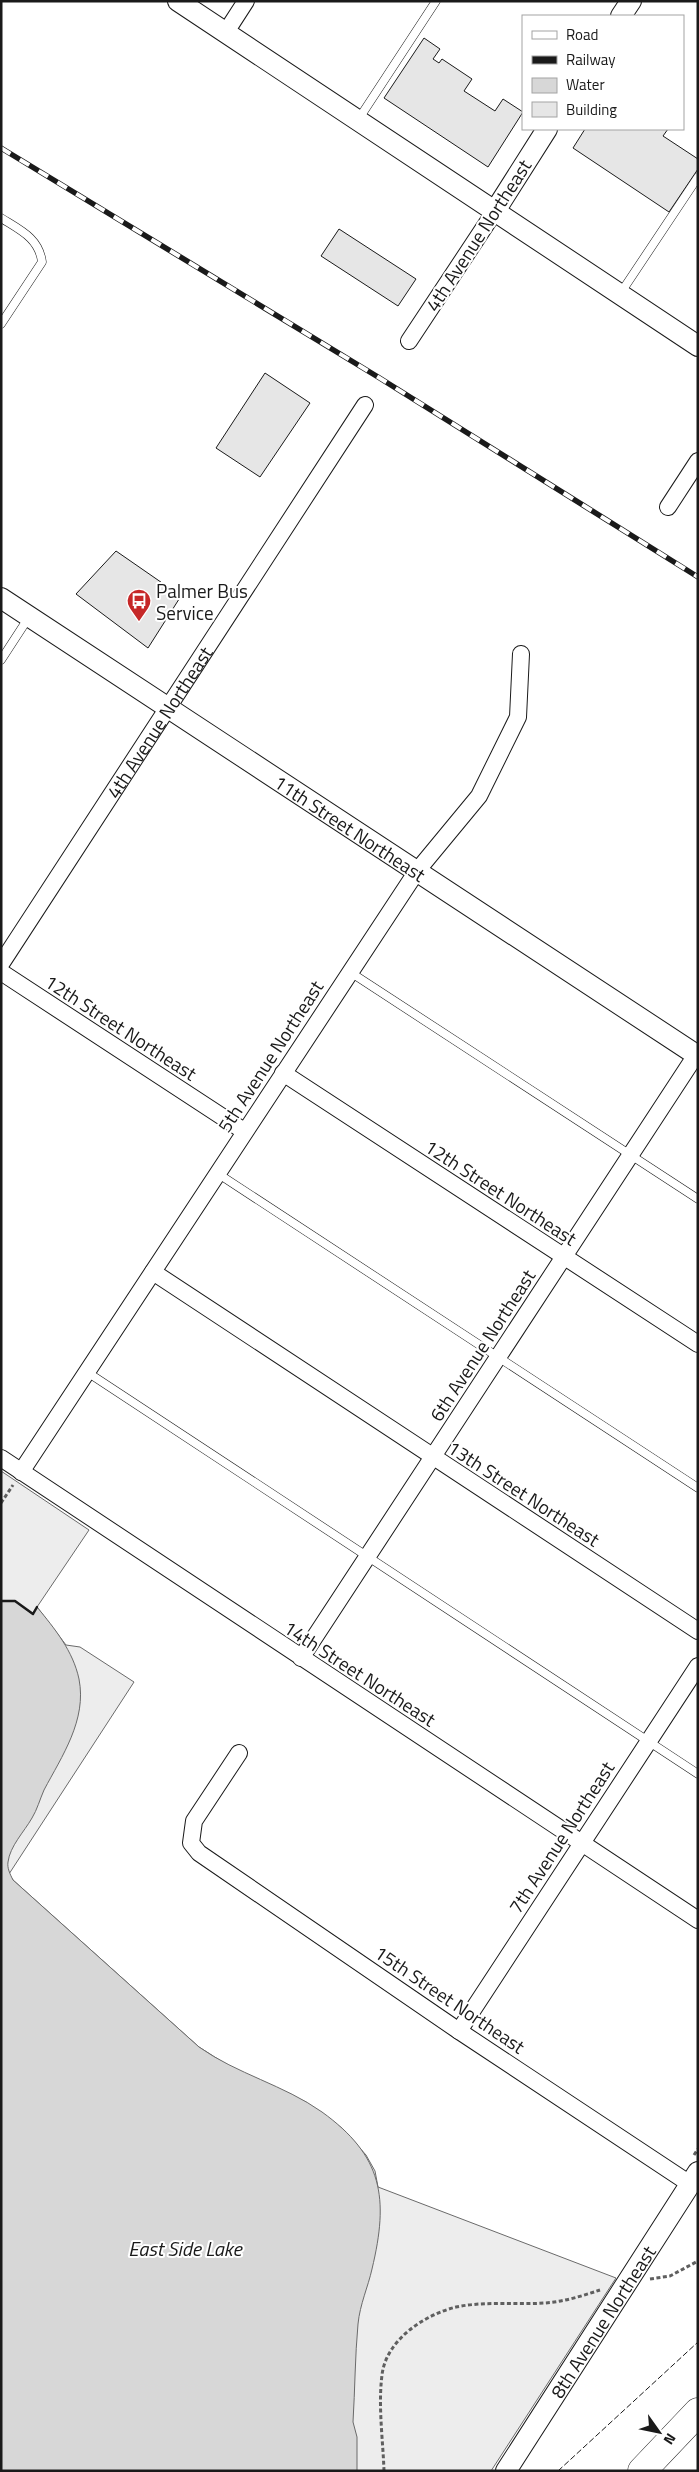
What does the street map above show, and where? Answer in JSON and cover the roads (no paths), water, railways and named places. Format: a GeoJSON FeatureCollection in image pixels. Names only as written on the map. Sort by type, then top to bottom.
{"type":"FeatureCollection","features":[{"type":"Feature","properties":{"kind":"highway"},"geometry":{"type":"LineString","coordinates":[[642,2471],[698,2412]]}},
{"type":"Feature","properties":{"kind":"highway"},"geometry":{"type":"LineString","coordinates":[[660,2471],[698,2434]]}},
{"type":"Feature","properties":{"kind":"street"},"geometry":{"type":"LineString","coordinates":[[178,1],[698,346]]}},
{"type":"Feature","properties":{"kind":"street"},"geometry":{"type":"LineString","coordinates":[[226,32],[246,1]]}},
{"type":"Feature","properties":{"kind":"street"},"geometry":{"type":"LineString","coordinates":[[622,15],[631,1]]}},
{"type":"Feature","properties":{"kind":"street","name":"4th Avenue Northeast"},"geometry":{"type":"LineString","coordinates":[[409,341],[546,130]]}},
{"type":"Feature","properties":{"kind":"street","name":"4th Avenue Northeast"},"geometry":{"type":"LineString","coordinates":[[1,964],[365,405]]}},
{"type":"Feature","properties":{"kind":"street"},"geometry":{"type":"LineString","coordinates":[[668,507],[698,461]]}},
{"type":"Feature","properties":{"kind":"street","name":"11th Street Northeast"},"geometry":{"type":"LineString","coordinates":[[1,598],[697,1055]]}},
{"type":"Feature","properties":{"kind":"street","name":"5th Avenue Northeast"},"geometry":{"type":"LineString","coordinates":[[21,1472],[417,871],[479,796],[518,717],[521,654]]}},
{"type":"Feature","properties":{"kind":"street","name":"12th Street Northeast"},"geometry":{"type":"LineString","coordinates":[[1,972],[244,1131]]}},
{"type":"Feature","properties":{"kind":"street","name":"6th Avenue Northeast"},"geometry":{"type":"LineString","coordinates":[[301,1658],[697,1055]]}},
{"type":"Feature","properties":{"kind":"street","name":"12th Street Northeast"},"geometry":{"type":"LineString","coordinates":[[283,1073],[698,1344]]}},
{"type":"Feature","properties":{"kind":"street","name":"13th Street Northeast"},"geometry":{"type":"LineString","coordinates":[[153,1272],[698,1631]]}},
{"type":"Feature","properties":{"kind":"street","name":"14th Street Northeast"},"geometry":{"type":"LineString","coordinates":[[1,1458],[698,1920]]}},
{"type":"Feature","properties":{"kind":"street","name":"7th Avenue Northeast"},"geometry":{"type":"LineString","coordinates":[[458,2031],[698,1666]]}},
{"type":"Feature","properties":{"kind":"street","name":"15th Street Northeast"},"geometry":{"type":"LineString","coordinates":[[239,1754],[194,1821],[191,1843],[207,1858],[458,2031],[694,2178]]}},
{"type":"Feature","properties":{"kind":"street","name":"8th Avenue Northeast"},"geometry":{"type":"LineString","coordinates":[[506,2471],[694,2178]]}},
{"type":"Feature","properties":{"kind":"lane"},"geometry":{"type":"LineString","coordinates":[[358,120],[436,1]]}},
{"type":"Feature","properties":{"kind":"lane"},"geometry":{"type":"LineString","coordinates":[[620,294],[698,177]]}},
{"type":"Feature","properties":{"kind":"lane"},"geometry":{"type":"LineString","coordinates":[[1,218],[31,237],[41,250],[42,262],[1,324]]}},
{"type":"Feature","properties":{"kind":"lane"},"geometry":{"type":"LineString","coordinates":[[1,660],[29,616]]}},
{"type":"Feature","properties":{"kind":"lane"},"geometry":{"type":"LineString","coordinates":[[350,972],[698,1199]]}},
{"type":"Feature","properties":{"kind":"lane"},"geometry":{"type":"LineString","coordinates":[[217,1173],[698,1488]]}},
{"type":"Feature","properties":{"kind":"lane"},"geometry":{"type":"LineString","coordinates":[[87,1372],[698,1774]]}},
{"type":"Feature","properties":{"kind":"water","name":"East Side Lake"},"geometry":{"type":"Polygon","coordinates":[[[1,1601],[15,1601],[32,1614],[37,1607],[57,1632],[68,1650],[79,1679],[81,1694],[76,1723],[65,1751],[44,1790],[34,1815],[9,1856],[8,1866],[13,1880],[199,2047],[229,2065],[292,2094],[322,2112],[342,2128],[358,2145],[369,2162],[376,2180],[380,2200],[380,2221],[372,2269],[360,2310],[358,2324],[353,2422],[357,2437],[357,2471],[1,2471],[1,1601]]]}},
{"type":"Feature","properties":{"kind":"railway"},"geometry":{"type":"LineString","coordinates":[[1,148],[378,377],[698,577]]}},
{"type":"Feature","properties":{"kind":"place","name":"Palmer Bus Service"},"geometry":{"type":"Point","coordinates":[139,622]}}]}
